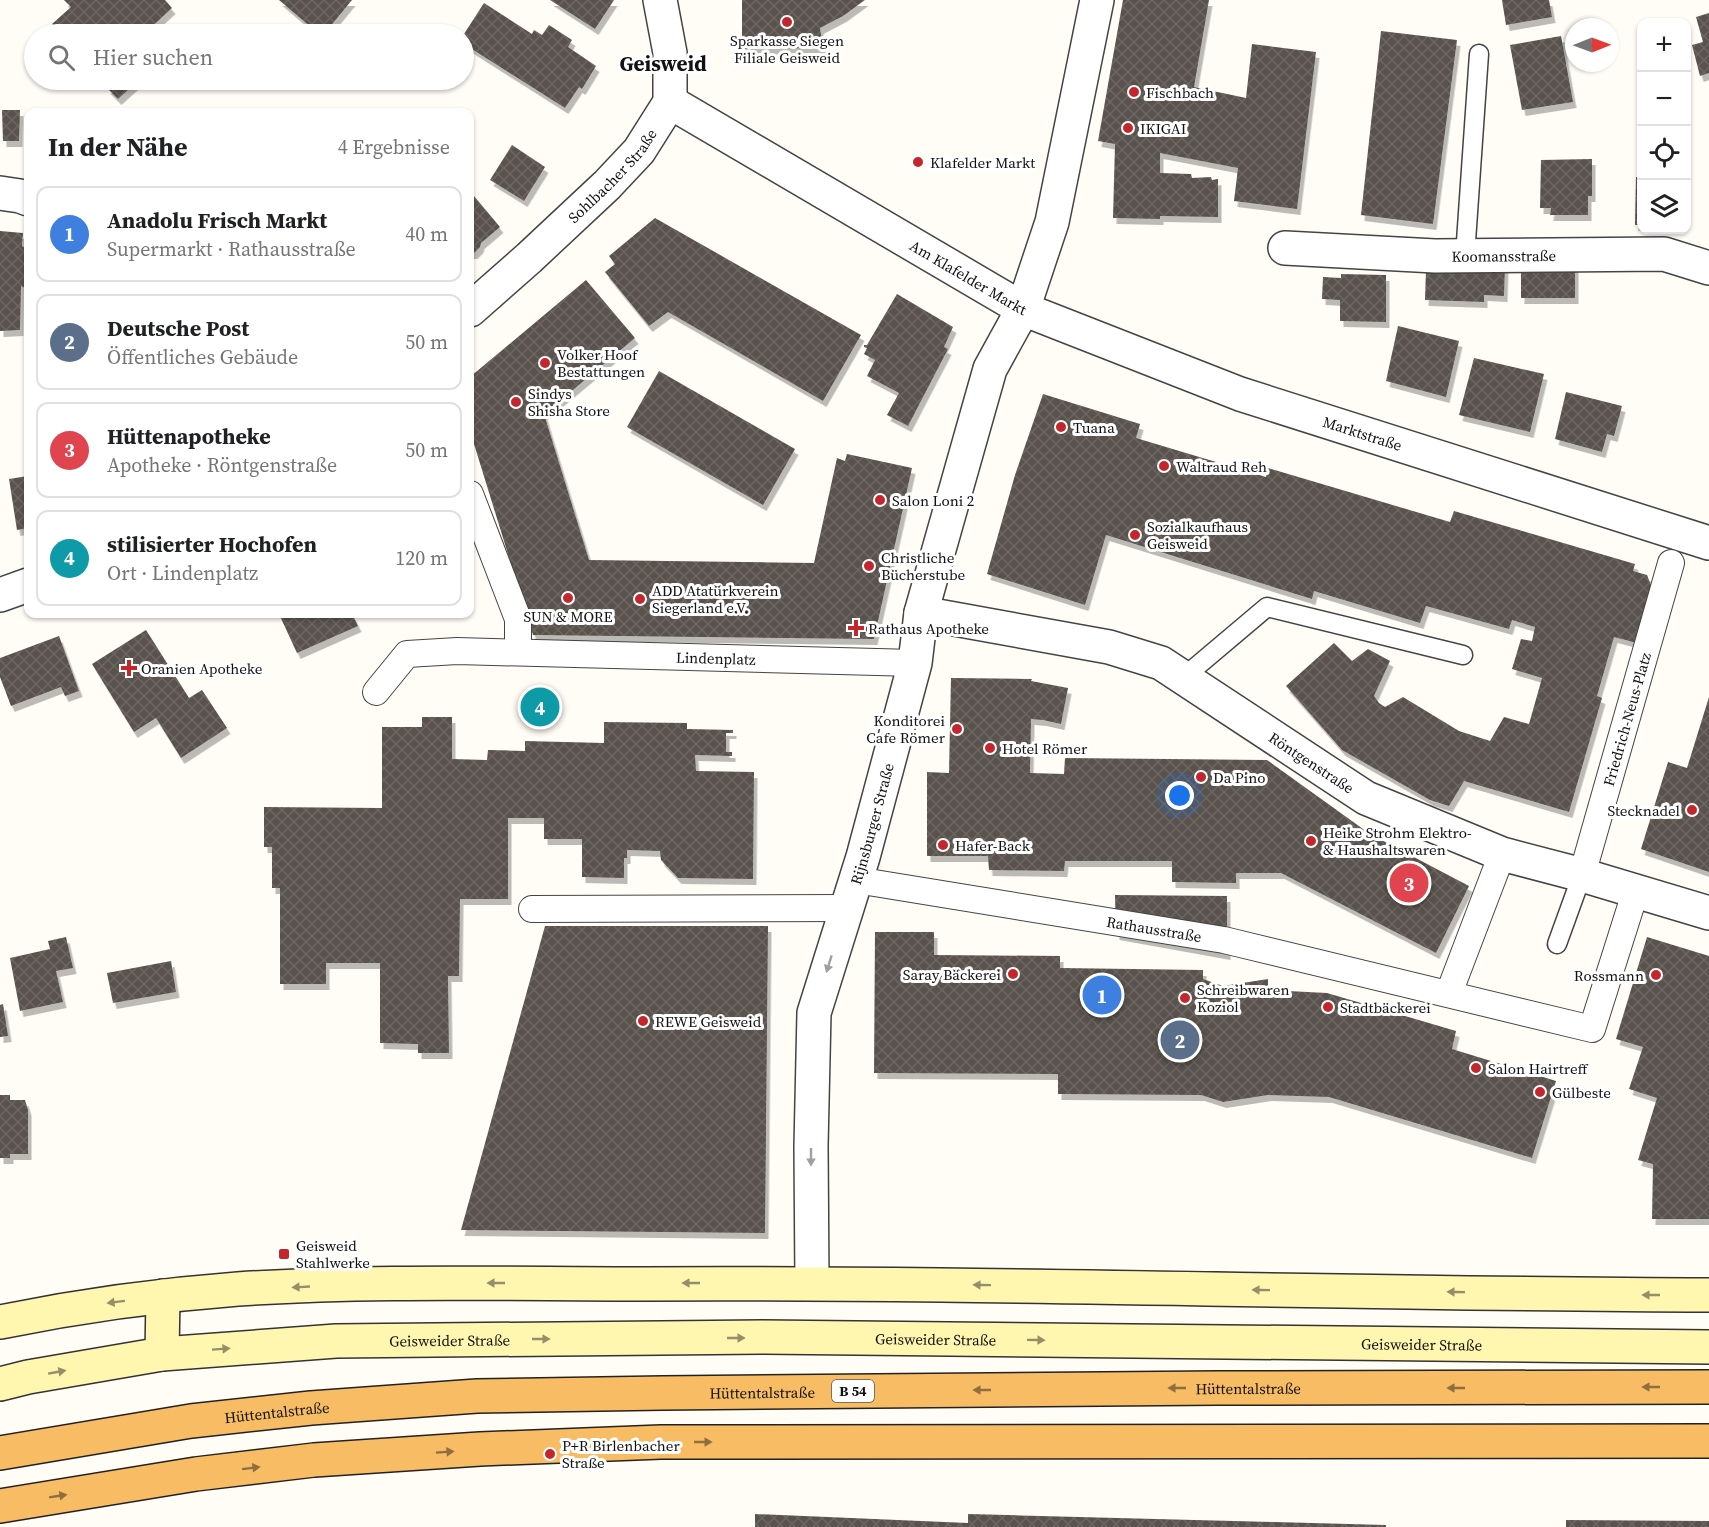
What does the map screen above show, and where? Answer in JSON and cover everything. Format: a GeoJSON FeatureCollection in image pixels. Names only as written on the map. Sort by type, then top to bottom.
{"type":"FeatureCollection","features":[{"type":"Feature","properties":{"kind":"highway","name":"Hüttentalstraße"},"geometry":{"type":"LineString","coordinates":[[0,1454],[190,1420],[311,1408],[477,1396],[675,1392],[1218,1388],[1709,1387]]}},
{"type":"Feature","properties":{"kind":"highway"},"geometry":{"type":"LineString","coordinates":[[0,1506],[196,1474],[314,1460],[480,1449],[661,1442],[1709,1441]]}},
{"type":"Feature","properties":{"kind":"main road"},"geometry":{"type":"LineString","coordinates":[[0,1322],[69,1308],[163,1296],[240,1289],[335,1285],[812,1283],[1709,1295]]}},
{"type":"Feature","properties":{"kind":"main road"},"geometry":{"type":"LineString","coordinates":[[162,1354],[163,1296]]}},
{"type":"Feature","properties":{"kind":"main road","name":"Geisweider Straße"},"geometry":{"type":"LineString","coordinates":[[0,1384],[162,1354],[336,1341],[763,1337],[1709,1347]]}},
{"type":"Feature","properties":{"kind":"street"},"geometry":{"type":"LineString","coordinates":[[660,0],[670,53],[670,102]]}},
{"type":"Feature","properties":{"kind":"street","name":"Am Klafelder Markt"},"geometry":{"type":"LineString","coordinates":[[670,102],[1023,309],[1052,222],[1096,0]]}},
{"type":"Feature","properties":{"kind":"street","name":"Sohlbacher Straße"},"geometry":{"type":"LineString","coordinates":[[474,306],[530,258],[607,185],[639,151],[670,102]]}},
{"type":"Feature","properties":{"kind":"street"},"geometry":{"type":"LineString","coordinates":[[0,194],[24,198]]}},
{"type":"Feature","properties":{"kind":"street","name":"Koomansstraße"},"geometry":{"type":"LineString","coordinates":[[1291,252],[1435,256],[1664,254],[1709,268]]}},
{"type":"Feature","properties":{"kind":"street","name":"Marktstraße"},"geometry":{"type":"LineString","coordinates":[[1023,309],[1240,394],[1709,543]]}},
{"type":"Feature","properties":{"kind":"street","name":"Rijnsburger Straße"},"geometry":{"type":"LineString","coordinates":[[812,1283],[811,1146],[814,1014],[851,894],[915,663],[921,613],[990,369],[1023,309]]}},
{"type":"Feature","properties":{"kind":"street"},"geometry":{"type":"LineString","coordinates":[[474,504],[518,619],[518,652]]}},
{"type":"Feature","properties":{"kind":"street","name":"Friedrich-Neus-Platz"},"geometry":{"type":"LineString","coordinates":[[1582,875],[1671,562]]}},
{"type":"Feature","properties":{"kind":"street"},"geometry":{"type":"LineString","coordinates":[[0,595],[24,586]]}},
{"type":"Feature","properties":{"kind":"street","name":"Röntgenstraße"},"geometry":{"type":"LineString","coordinates":[[921,613],[1109,647],[1161,663],[1366,798],[1502,854],[1636,890],[1709,913]]}},
{"type":"Feature","properties":{"kind":"street","name":"Lindenplatz"},"geometry":{"type":"LineString","coordinates":[[376,692],[407,654],[457,651],[915,663]]}},
{"type":"Feature","properties":{"kind":"street"},"geometry":{"type":"LineString","coordinates":[[1449,993],[1502,854]]}},
{"type":"Feature","properties":{"kind":"street","name":"Rathausstraße"},"geometry":{"type":"LineString","coordinates":[[532,909],[851,894],[1224,940],[1592,1029],[1636,890]]}},
{"type":"Feature","properties":{"kind":"lane"},"geometry":{"type":"LineString","coordinates":[[1465,256],[1479,54]]}},
{"type":"Feature","properties":{"kind":"lane"},"geometry":{"type":"LineString","coordinates":[[1184,677],[1267,607],[1463,654]]}},
{"type":"Feature","properties":{"kind":"lane"},"geometry":{"type":"LineString","coordinates":[[1557,944],[1582,875]]}},
{"type":"Feature","properties":{"kind":"building"},"geometry":{"type":"Polygon","coordinates":[[[64,0],[165,0],[172,8],[155,24],[52,24],[71,7],[64,0]]]}},
{"type":"Feature","properties":{"kind":"building"},"geometry":{"type":"Polygon","coordinates":[[[279,0],[352,0],[332,24],[307,24],[279,0]]]}},
{"type":"Feature","properties":{"kind":"building"},"geometry":{"type":"Polygon","coordinates":[[[550,0],[614,0],[595,29],[550,0]]]}},
{"type":"Feature","properties":{"kind":"building","name":"Sparkasse Siegen Filiale Geisweid"},"geometry":{"type":"Polygon","coordinates":[[[742,0],[865,0],[843,16],[820,28],[823,48],[742,49],[742,0]]]}},
{"type":"Feature","properties":{"kind":"building"},"geometry":{"type":"Polygon","coordinates":[[[1123,0],[1209,0],[1194,87],[1246,98],[1252,44],[1316,52],[1297,209],[1234,201],[1238,168],[1160,153],[1160,173],[1191,174],[1192,178],[1218,179],[1218,217],[1113,218],[1115,144],[1098,141],[1123,0]]]}},
{"type":"Feature","properties":{"kind":"building"},"geometry":{"type":"Polygon","coordinates":[[[1502,0],[1549,0],[1552,17],[1506,25],[1502,0]]]}},
{"type":"Feature","properties":{"kind":"building"},"geometry":{"type":"Polygon","coordinates":[[[484,3],[532,34],[534,30],[542,35],[549,25],[572,40],[568,47],[596,66],[582,89],[579,87],[565,108],[474,50],[474,24],[470,24],[484,3]]]}},
{"type":"Feature","properties":{"kind":"building"},"geometry":{"type":"Polygon","coordinates":[[[1709,13],[1709,73],[1700,76],[1692,45],[1703,42],[1696,17],[1709,13]]]}},
{"type":"Feature","properties":{"kind":"building"},"geometry":{"type":"Polygon","coordinates":[[[1381,31],[1457,40],[1433,224],[1361,215],[1381,31]]]}},
{"type":"Feature","properties":{"kind":"building"},"geometry":{"type":"Polygon","coordinates":[[[1561,36],[1565,72],[1568,72],[1573,102],[1522,110],[1510,45],[1561,36]]]}},
{"type":"Feature","properties":{"kind":"building"},"geometry":{"type":"Polygon","coordinates":[[[109,90],[128,90],[118,99],[109,90]]]}},
{"type":"Feature","properties":{"kind":"building"},"geometry":{"type":"Polygon","coordinates":[[[2,110],[20,110],[19,141],[3,141],[2,110]]]}},
{"type":"Feature","properties":{"kind":"building"},"geometry":{"type":"Polygon","coordinates":[[[512,145],[545,167],[524,201],[490,180],[512,145]]]}},
{"type":"Feature","properties":{"kind":"building"},"geometry":{"type":"Polygon","coordinates":[[[1592,159],[1592,196],[1588,196],[1588,215],[1550,215],[1551,208],[1540,208],[1541,160],[1592,159]]]}},
{"type":"Feature","properties":{"kind":"building"},"geometry":{"type":"Polygon","coordinates":[[[1636,177],[1637,177],[1637,225],[1635,225],[1636,177]]]}},
{"type":"Feature","properties":{"kind":"building"},"geometry":{"type":"Polygon","coordinates":[[[474,196],[500,227],[481,243],[474,253],[474,196]]]}},
{"type":"Feature","properties":{"kind":"building"},"geometry":{"type":"Polygon","coordinates":[[[655,218],[861,335],[823,401],[668,312],[649,326],[605,272],[615,264],[609,256],[655,218]]]}},
{"type":"Feature","properties":{"kind":"building"},"geometry":{"type":"Polygon","coordinates":[[[0,231],[23,233],[24,288],[21,286],[20,330],[0,331],[0,231]]]}},
{"type":"Feature","properties":{"kind":"building"},"geometry":{"type":"Polygon","coordinates":[[[1505,264],[1504,296],[1484,295],[1484,302],[1425,300],[1426,269],[1505,264]]]}},
{"type":"Feature","properties":{"kind":"building"},"geometry":{"type":"Polygon","coordinates":[[[1521,264],[1575,265],[1575,298],[1521,298],[1521,264]]]}},
{"type":"Feature","properties":{"kind":"building"},"geometry":{"type":"Polygon","coordinates":[[[1341,274],[1386,275],[1386,322],[1340,321],[1340,300],[1322,299],[1323,277],[1341,278],[1341,274]]]}},
{"type":"Feature","properties":{"kind":"building"},"geometry":{"type":"Polygon","coordinates":[[[586,280],[635,338],[544,414],[589,560],[814,563],[837,458],[845,461],[847,454],[912,468],[874,639],[533,635],[474,444],[474,374],[586,280]]]}},
{"type":"Feature","properties":{"kind":"building"},"geometry":{"type":"Polygon","coordinates":[[[897,294],[953,327],[944,347],[948,349],[908,426],[887,415],[899,393],[867,376],[875,360],[864,354],[867,348],[864,345],[867,345],[897,294]]]}},
{"type":"Feature","properties":{"kind":"building"},"geometry":{"type":"Polygon","coordinates":[[[1398,326],[1459,341],[1446,397],[1386,381],[1398,326]]]}},
{"type":"Feature","properties":{"kind":"building"},"geometry":{"type":"Polygon","coordinates":[[[1474,358],[1544,374],[1530,432],[1459,415],[1474,358]]]}},
{"type":"Feature","properties":{"kind":"building"},"geometry":{"type":"Polygon","coordinates":[[[659,371],[795,449],[763,505],[627,427],[659,371]]]}},
{"type":"Feature","properties":{"kind":"building"},"geometry":{"type":"Polygon","coordinates":[[[1566,392],[1622,406],[1614,436],[1607,434],[1602,452],[1555,439],[1566,392]]]}},
{"type":"Feature","properties":{"kind":"building"},"geometry":{"type":"Polygon","coordinates":[[[1043,394],[1140,424],[1136,438],[1266,477],[1268,468],[1450,522],[1454,511],[1635,564],[1633,571],[1647,575],[1652,588],[1637,643],[1614,637],[1597,696],[1602,698],[1569,812],[1464,781],[1449,806],[1430,800],[1342,750],[1286,686],[1334,643],[1352,661],[1368,649],[1390,661],[1374,696],[1379,703],[1385,707],[1403,697],[1459,731],[1490,741],[1504,717],[1529,724],[1542,678],[1512,669],[1521,639],[1532,641],[1535,627],[1512,620],[1509,629],[1426,606],[1420,623],[1314,591],[1312,599],[1106,535],[1085,605],[987,574],[1015,475],[1043,394]]]}},
{"type":"Feature","properties":{"kind":"building"},"geometry":{"type":"Polygon","coordinates":[[[24,477],[24,529],[17,530],[9,479],[24,477]]]}},
{"type":"Feature","properties":{"kind":"building"},"geometry":{"type":"Polygon","coordinates":[[[281,618],[354,618],[358,626],[297,653],[281,618]]]}},
{"type":"Feature","properties":{"kind":"building"},"geometry":{"type":"Polygon","coordinates":[[[146,630],[189,698],[202,690],[227,728],[181,758],[156,718],[134,732],[92,664],[146,630]]]}},
{"type":"Feature","properties":{"kind":"building"},"geometry":{"type":"Polygon","coordinates":[[[59,636],[79,691],[65,696],[61,687],[11,706],[0,677],[0,658],[59,636]]]}},
{"type":"Feature","properties":{"kind":"building"},"geometry":{"type":"Polygon","coordinates":[[[951,678],[1032,679],[1031,681],[1068,688],[1061,724],[1031,719],[1030,773],[1064,774],[1065,758],[1267,760],[1370,834],[1469,886],[1436,953],[1281,873],[1236,873],[1236,883],[1172,882],[1172,861],[1065,861],[1064,871],[989,870],[988,856],[927,856],[927,772],[949,773],[951,678]]]}},
{"type":"Feature","properties":{"kind":"building"},"geometry":{"type":"Polygon","coordinates":[[[1709,697],[1709,872],[1641,849],[1668,762],[1687,768],[1709,697]]]}},
{"type":"Feature","properties":{"kind":"building"},"geometry":{"type":"Polygon","coordinates":[[[422,717],[452,717],[452,759],[487,760],[488,750],[525,751],[525,741],[604,743],[604,722],[687,723],[687,729],[733,730],[733,733],[726,733],[726,752],[732,752],[732,756],[695,755],[696,771],[754,772],[753,879],[678,878],[661,860],[660,851],[627,850],[627,858],[624,858],[624,878],[582,877],[582,839],[544,839],[544,818],[508,818],[508,899],[460,899],[459,976],[448,976],[449,1053],[418,1053],[418,1044],[380,1043],[380,963],[326,963],[326,984],[280,984],[280,888],[272,888],[272,847],[264,847],[264,807],[382,808],[382,727],[422,727],[422,717]]]}},
{"type":"Feature","properties":{"kind":"building"},"geometry":{"type":"Polygon","coordinates":[[[1115,895],[1227,896],[1227,954],[1116,934],[1115,895]]]}},
{"type":"Feature","properties":{"kind":"building","name":"REWE Geisweid"},"geometry":{"type":"Polygon","coordinates":[[[545,926],[768,926],[765,1233],[461,1230],[545,926]]]}},
{"type":"Feature","properties":{"kind":"building"},"geometry":{"type":"Polygon","coordinates":[[[875,932],[934,932],[934,955],[1060,956],[1060,968],[1203,970],[1203,979],[1223,986],[1268,979],[1268,990],[1327,993],[1456,1031],[1452,1049],[1556,1081],[1532,1158],[1329,1097],[1268,1095],[1223,1102],[1201,1095],[1058,1094],[1058,1074],[874,1073],[875,932]]]}},
{"type":"Feature","properties":{"kind":"building"},"geometry":{"type":"Polygon","coordinates":[[[66,937],[73,968],[56,971],[63,1002],[20,1011],[10,958],[50,949],[48,941],[66,937]]]}},
{"type":"Feature","properties":{"kind":"building"},"geometry":{"type":"Polygon","coordinates":[[[1647,937],[1709,956],[1709,1219],[1652,1219],[1653,1164],[1638,1160],[1657,1098],[1629,1089],[1643,1047],[1616,1039],[1647,937]]]}},
{"type":"Feature","properties":{"kind":"building"},"geometry":{"type":"Polygon","coordinates":[[[171,961],[176,992],[113,1003],[107,973],[171,961]]]}},
{"type":"Feature","properties":{"kind":"building"},"geometry":{"type":"Polygon","coordinates":[[[3,1004],[8,1036],[0,1037],[0,1005],[3,1004]]]}},
{"type":"Feature","properties":{"kind":"building"},"geometry":{"type":"Polygon","coordinates":[[[0,1095],[10,1095],[10,1100],[25,1100],[28,1110],[28,1154],[10,1154],[10,1158],[0,1158],[0,1095]]]}},
{"type":"Feature","properties":{"kind":"building"},"geometry":{"type":"Polygon","coordinates":[[[755,1514],[968,1523],[968,1514],[1386,1525],[1386,1527],[755,1527],[755,1514]]]}},
{"type":"Feature","properties":{"kind":"building"},"geometry":{"type":"Polygon","coordinates":[[[1566,1520],[1709,1521],[1709,1527],[1566,1527],[1566,1520]]]}},
{"type":"Feature","properties":{"kind":"place","name":"Sparkasse Siegen Filiale Geisweid"},"geometry":{"type":"Point","coordinates":[787,22]}},
{"type":"Feature","properties":{"kind":"place","name":"Fischbach"},"geometry":{"type":"Point","coordinates":[1134,92]}},
{"type":"Feature","properties":{"kind":"place","name":"IKIGAI"},"geometry":{"type":"Point","coordinates":[1128,128]}},
{"type":"Feature","properties":{"kind":"place","name":"Klafelder Markt"},"geometry":{"type":"Point","coordinates":[918,162]}},
{"type":"Feature","properties":{"kind":"place","name":"Volker Hoof Bestattungen"},"geometry":{"type":"Point","coordinates":[545,363]}},
{"type":"Feature","properties":{"kind":"place","name":"Sindys Shisha Store"},"geometry":{"type":"Point","coordinates":[516,402]}},
{"type":"Feature","properties":{"kind":"place","name":"Tuana"},"geometry":{"type":"Point","coordinates":[1061,427]}},
{"type":"Feature","properties":{"kind":"place","name":"Waltraud Reh"},"geometry":{"type":"Point","coordinates":[1164,466]}},
{"type":"Feature","properties":{"kind":"place","name":"Salon Loni 2"},"geometry":{"type":"Point","coordinates":[880,500]}},
{"type":"Feature","properties":{"kind":"place","name":"Sozialkaufhaus Geisweid"},"geometry":{"type":"Point","coordinates":[1135,535]}},
{"type":"Feature","properties":{"kind":"place","name":"Christliche Bücherstube"},"geometry":{"type":"Point","coordinates":[869,566]}},
{"type":"Feature","properties":{"kind":"place","name":"SUN & MORE"},"geometry":{"type":"Point","coordinates":[568,598]}},
{"type":"Feature","properties":{"kind":"place","name":"ADD Atatürkverein Siegerland e.V."},"geometry":{"type":"Point","coordinates":[640,599]}},
{"type":"Feature","properties":{"kind":"place","name":"Rathaus Apotheke"},"geometry":{"type":"Point","coordinates":[856,628]}},
{"type":"Feature","properties":{"kind":"place","name":"Oranien Apotheke"},"geometry":{"type":"Point","coordinates":[129,668]}},
{"type":"Feature","properties":{"kind":"place","name":"stilisierter Hochofen"},"geometry":{"type":"Point","coordinates":[540,707]}},
{"type":"Feature","properties":{"kind":"place","name":"Konditorei Cafe Römer"},"geometry":{"type":"Point","coordinates":[957,729]}},
{"type":"Feature","properties":{"kind":"place","name":"Hotel Römer"},"geometry":{"type":"Point","coordinates":[990,748]}},
{"type":"Feature","properties":{"kind":"place","name":"Da Pino"},"geometry":{"type":"Point","coordinates":[1201,777]}},
{"type":"Feature","properties":{"kind":"place","name":"Stecknadel"},"geometry":{"type":"Point","coordinates":[1692,810]}},
{"type":"Feature","properties":{"kind":"place","name":"Heike Strohm Elektro- & Haushaltswaren"},"geometry":{"type":"Point","coordinates":[1311,841]}},
{"type":"Feature","properties":{"kind":"place","name":"Hafer-Back"},"geometry":{"type":"Point","coordinates":[943,845]}},
{"type":"Feature","properties":{"kind":"place","name":"Hüttenapotheke"},"geometry":{"type":"Point","coordinates":[1409,883]}},
{"type":"Feature","properties":{"kind":"place","name":"Saray Bäckerei"},"geometry":{"type":"Point","coordinates":[1013,974]}},
{"type":"Feature","properties":{"kind":"place","name":"Rossmann"},"geometry":{"type":"Point","coordinates":[1656,975]}},
{"type":"Feature","properties":{"kind":"place","name":"Anadolu Frisch Markt"},"geometry":{"type":"Point","coordinates":[1102,995]}},
{"type":"Feature","properties":{"kind":"place","name":"Schreibwaren Koziol"},"geometry":{"type":"Point","coordinates":[1185,998]}},
{"type":"Feature","properties":{"kind":"place","name":"Stadtbäckerei"},"geometry":{"type":"Point","coordinates":[1328,1007]}},
{"type":"Feature","properties":{"kind":"place","name":"REWE Geisweid"},"geometry":{"type":"Point","coordinates":[643,1021]}},
{"type":"Feature","properties":{"kind":"place","name":"Deutsche Post"},"geometry":{"type":"Point","coordinates":[1180,1040]}},
{"type":"Feature","properties":{"kind":"place","name":"Salon Hairtreff"},"geometry":{"type":"Point","coordinates":[1476,1068]}},
{"type":"Feature","properties":{"kind":"place","name":"Gülbeste"},"geometry":{"type":"Point","coordinates":[1540,1092]}},
{"type":"Feature","properties":{"kind":"place","name":"Geisweid Stahlwerke"},"geometry":{"type":"Point","coordinates":[284,1254]}},
{"type":"Feature","properties":{"kind":"place","name":"P+R Birlenbacher Straße"},"geometry":{"type":"Point","coordinates":[550,1454]}},
{"type":"Feature","properties":{"kind":"district","name":"Geisweid"},"geometry":{"type":"Point","coordinates":[663,63]}}]}
